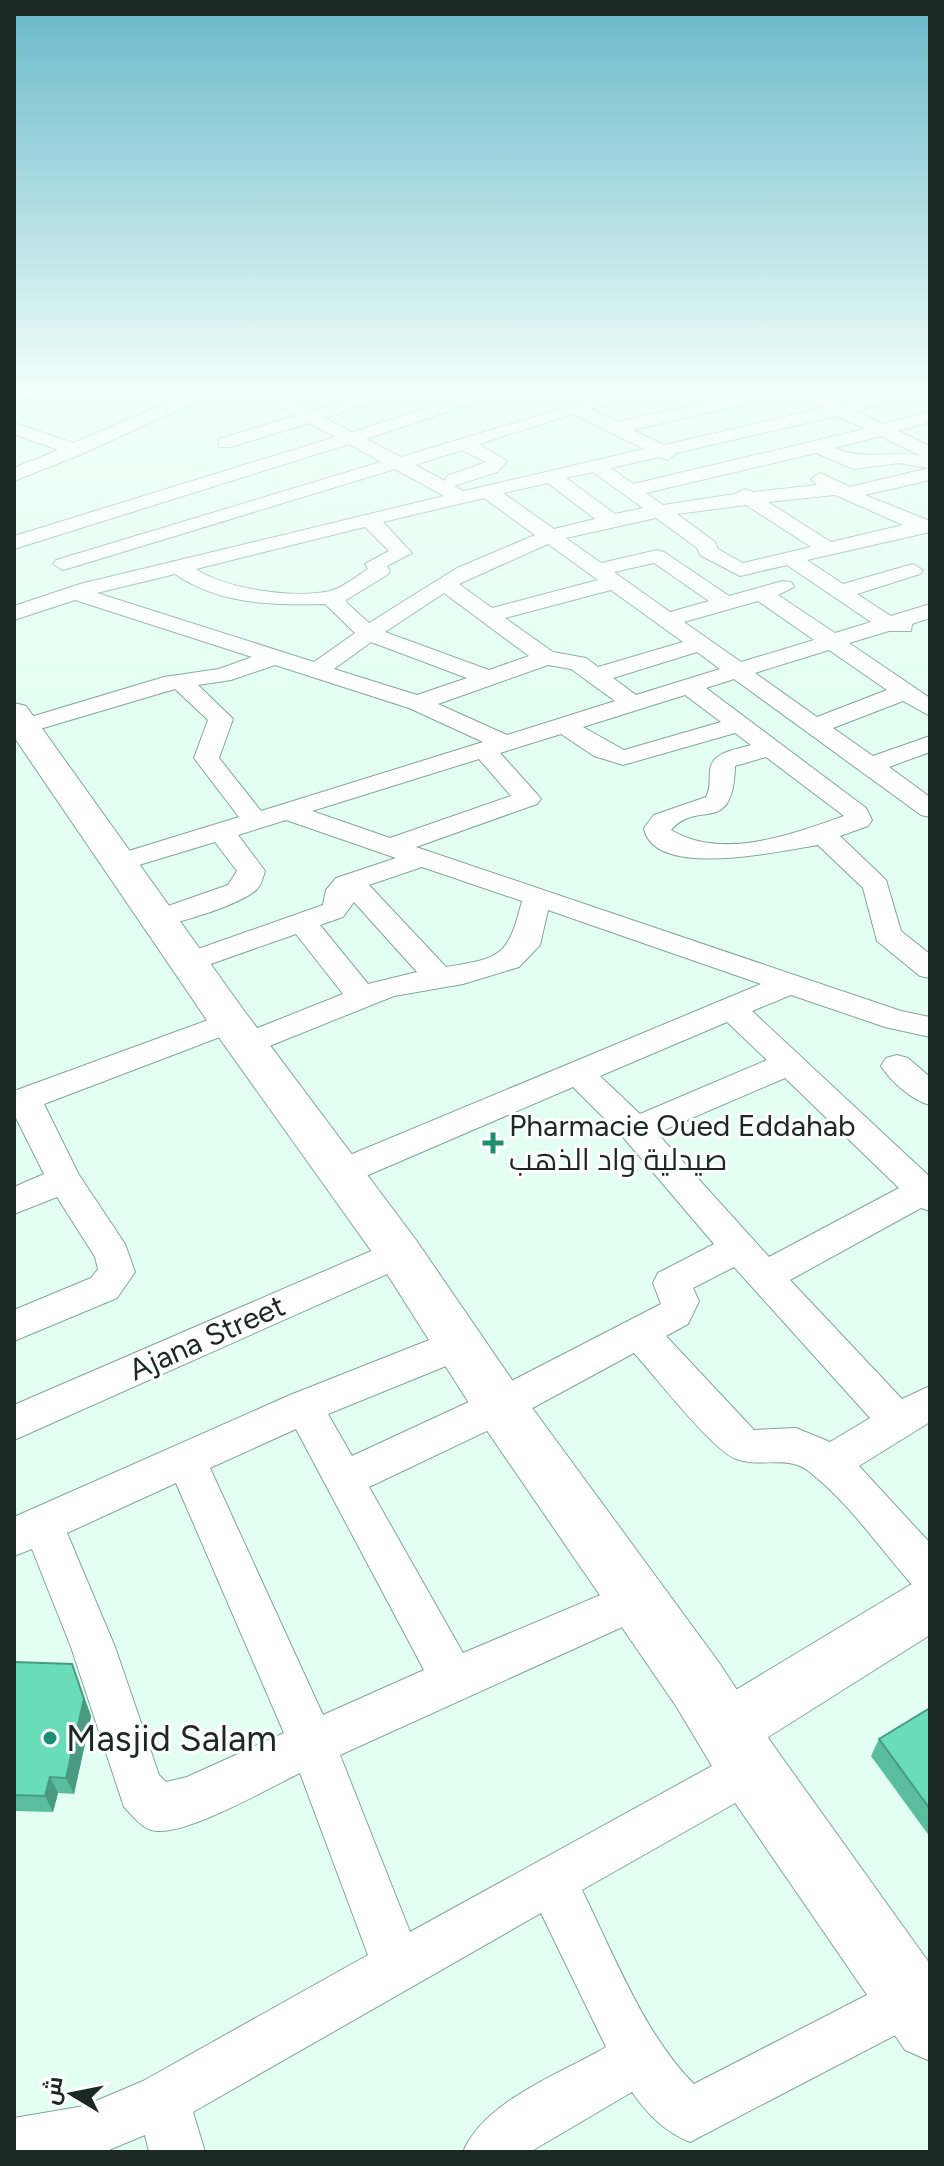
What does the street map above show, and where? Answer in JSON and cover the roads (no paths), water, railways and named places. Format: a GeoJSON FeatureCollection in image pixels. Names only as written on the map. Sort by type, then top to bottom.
{"type":"FeatureCollection","features":[{"type":"Feature","properties":{"kind":"main road"},"geometry":{"type":"LineString","coordinates":[[18,720],[238,1033],[399,1253],[500,1406],[698,1685],[737,1749],[921,2012]]}},
{"type":"Feature","properties":{"kind":"street"},"geometry":{"type":"LineString","coordinates":[[63,564],[301,493]]}},
{"type":"Feature","properties":{"kind":"street"},"geometry":{"type":"LineString","coordinates":[[455,493],[463,498]]}},
{"type":"Feature","properties":{"kind":"street"},"geometry":{"type":"LineString","coordinates":[[14,613],[82,591],[480,493]]}},
{"type":"Feature","properties":{"kind":"street"},"geometry":{"type":"LineString","coordinates":[[490,493],[930,809]]}},
{"type":"Feature","properties":{"kind":"street"},"geometry":{"type":"LineString","coordinates":[[574,493],[614,523]]}},
{"type":"Feature","properties":{"kind":"street"},"geometry":{"type":"LineString","coordinates":[[636,493],[708,546],[707,551]]}},
{"type":"Feature","properties":{"kind":"street"},"geometry":{"type":"LineString","coordinates":[[741,493],[828,549]]}},
{"type":"Feature","properties":{"kind":"street"},"geometry":{"type":"LineString","coordinates":[[318,670],[445,584],[488,560],[551,536],[749,498],[824,493]]}},
{"type":"Feature","properties":{"kind":"street"},"geometry":{"type":"LineString","coordinates":[[844,493],[927,527]]}},
{"type":"Feature","properties":{"kind":"street"},"geometry":{"type":"LineString","coordinates":[[23,539],[174,494],[215,520],[246,550]]}},
{"type":"Feature","properties":{"kind":"street"},"geometry":{"type":"LineString","coordinates":[[179,567],[208,587],[232,594],[335,597],[378,573],[380,571],[375,564],[402,553],[371,521]]}},
{"type":"Feature","properties":{"kind":"street"},"geometry":{"type":"LineString","coordinates":[[668,563],[707,551],[740,570],[927,527]]}},
{"type":"Feature","properties":{"kind":"street"},"geometry":{"type":"LineString","coordinates":[[23,539],[63,564],[82,591],[417,703],[494,746],[528,799],[389,847]]}},
{"type":"Feature","properties":{"kind":"street"},"geometry":{"type":"LineString","coordinates":[[867,541],[914,570]]}},
{"type":"Feature","properties":{"kind":"street"},"geometry":{"type":"LineString","coordinates":[[840,592],[914,570],[930,553]]}},
{"type":"Feature","properties":{"kind":"street"},"geometry":{"type":"LineString","coordinates":[[491,615],[606,576],[651,556],[668,563],[726,603]]}},
{"type":"Feature","properties":{"kind":"street"},"geometry":{"type":"LineString","coordinates":[[790,558],[888,624],[930,630]]}},
{"type":"Feature","properties":{"kind":"street"},"geometry":{"type":"LineString","coordinates":[[667,620],[817,577]]}},
{"type":"Feature","properties":{"kind":"street"},"geometry":{"type":"LineString","coordinates":[[445,584],[546,658]]}},
{"type":"Feature","properties":{"kind":"street"},"geometry":{"type":"LineString","coordinates":[[761,593],[930,709]]}},
{"type":"Feature","properties":{"kind":"street"},"geometry":{"type":"LineString","coordinates":[[335,597],[336,605],[369,634],[489,678]]}},
{"type":"Feature","properties":{"kind":"street"},"geometry":{"type":"LineString","coordinates":[[119,863],[930,611]]}},
{"type":"Feature","properties":{"kind":"street"},"geometry":{"type":"LineString","coordinates":[[597,675],[700,644]]}},
{"type":"Feature","properties":{"kind":"street"},"geometry":{"type":"LineString","coordinates":[[18,720],[180,681],[216,677],[275,657]]}},
{"type":"Feature","properties":{"kind":"street"},"geometry":{"type":"LineString","coordinates":[[417,703],[546,658],[578,663],[632,703]]}},
{"type":"Feature","properties":{"kind":"street"},"geometry":{"type":"LineString","coordinates":[[180,681],[221,719],[206,758],[255,821]]}},
{"type":"Feature","properties":{"kind":"street"},"geometry":{"type":"LineString","coordinates":[[688,686],[859,816],[856,822],[827,831],[825,836]]}},
{"type":"Feature","properties":{"kind":"street"},"geometry":{"type":"LineString","coordinates":[[815,726],[905,692]]}},
{"type":"Feature","properties":{"kind":"street"},"geometry":{"type":"LineString","coordinates":[[564,725],[603,751],[623,758],[741,724]]}},
{"type":"Feature","properties":{"kind":"street"},"geometry":{"type":"LineString","coordinates":[[872,765],[930,743]]}},
{"type":"Feature","properties":{"kind":"street"},"geometry":{"type":"LineString","coordinates":[[771,747],[726,761],[721,772],[723,790],[716,802],[663,821],[657,828],[658,834],[679,847],[719,852],[825,836]]}},
{"type":"Feature","properties":{"kind":"street"},"geometry":{"type":"LineString","coordinates":[[286,811],[896,1020],[930,1027]]}},
{"type":"Feature","properties":{"kind":"street"},"geometry":{"type":"LineString","coordinates":[[158,919],[238,891],[247,884],[251,871],[221,831]]}},
{"type":"Feature","properties":{"kind":"street"},"geometry":{"type":"LineString","coordinates":[[825,836],[876,886],[887,935],[930,969]]}},
{"type":"Feature","properties":{"kind":"street"},"geometry":{"type":"LineString","coordinates":[[188,963],[336,909],[341,902],[341,888],[351,882],[421,858]]}},
{"type":"Feature","properties":{"kind":"street"},"geometry":{"type":"LineString","coordinates":[[351,882],[438,977]]}},
{"type":"Feature","properties":{"kind":"street"},"geometry":{"type":"LineString","coordinates":[[14,1326],[104,1288],[116,1277],[112,1254],[64,1180],[20,1101],[402,983],[493,965],[518,954],[525,945],[537,897]]}},
{"type":"Feature","properties":{"kind":"street"},"geometry":{"type":"LineString","coordinates":[[302,922],[362,997]]}},
{"type":"Feature","properties":{"kind":"street"},"geometry":{"type":"LineString","coordinates":[[340,1173],[789,984]]}},
{"type":"Feature","properties":{"kind":"street"},"geometry":{"type":"LineString","coordinates":[[731,1008],[926,1194],[767,1275]]}},
{"type":"Feature","properties":{"kind":"street"},"geometry":{"type":"LineString","coordinates":[[635,1129],[787,1064]]}},
{"type":"Feature","properties":{"kind":"street"},"geometry":{"type":"LineString","coordinates":[[897,1066],[930,1094]]}},
{"type":"Feature","properties":{"kind":"street"},"geometry":{"type":"LineString","coordinates":[[578,1073],[635,1129],[738,1248],[914,1412],[829,1464]]}},
{"type":"Feature","properties":{"kind":"street"},"geometry":{"type":"LineString","coordinates":[[14,1201],[64,1180]]}},
{"type":"Feature","properties":{"kind":"street"},"geometry":{"type":"LineString","coordinates":[[343,1480],[500,1406],[679,1310],[681,1301],[671,1283],[738,1248]]}},
{"type":"Feature","properties":{"kind":"street","name":"Ajana Street"},"geometry":{"type":"LineString","coordinates":[[14,1423],[399,1253]]}},
{"type":"Feature","properties":{"kind":"street"},"geometry":{"type":"LineString","coordinates":[[638,1332],[740,1442],[763,1450],[797,1445],[829,1464],[930,1574]]}},
{"type":"Feature","properties":{"kind":"street"},"geometry":{"type":"LineString","coordinates":[[460,1344],[304,1407],[29,1531],[93,1647],[141,1790],[158,1808],[177,1805],[453,1679],[636,1600]]}},
{"type":"Feature","properties":{"kind":"street"},"geometry":{"type":"LineString","coordinates":[[304,1407],[453,1679]]}},
{"type":"Feature","properties":{"kind":"street"},"geometry":{"type":"LineString","coordinates":[[186,1460],[313,1745],[398,1967]]}},
{"type":"Feature","properties":{"kind":"street"},"geometry":{"type":"LineString","coordinates":[[14,2145],[84,2133],[162,2100],[551,1881],[737,1749],[930,1604]]}},
{"type":"Feature","properties":{"kind":"street"},"geometry":{"type":"LineString","coordinates":[[551,1881],[641,2057],[678,2106],[694,2115],[921,2012]]}},
{"type":"Feature","properties":{"kind":"street"},"geometry":{"type":"LineString","coordinates":[[491,2152],[513,2130],[641,2057]]}},
{"type":"Feature","properties":{"kind":"street"},"geometry":{"type":"LineString","coordinates":[[162,2100],[177,2152]]}},
{"type":"Feature","properties":{"kind":"place","name":"Pharmacie Oued Eddahab صيدلية واد الذهب"},"geometry":{"type":"Point","coordinates":[493,1143]}},
{"type":"Feature","properties":{"kind":"place","name":"Masjid Salam"},"geometry":{"type":"Point","coordinates":[50,1738]}}]}
